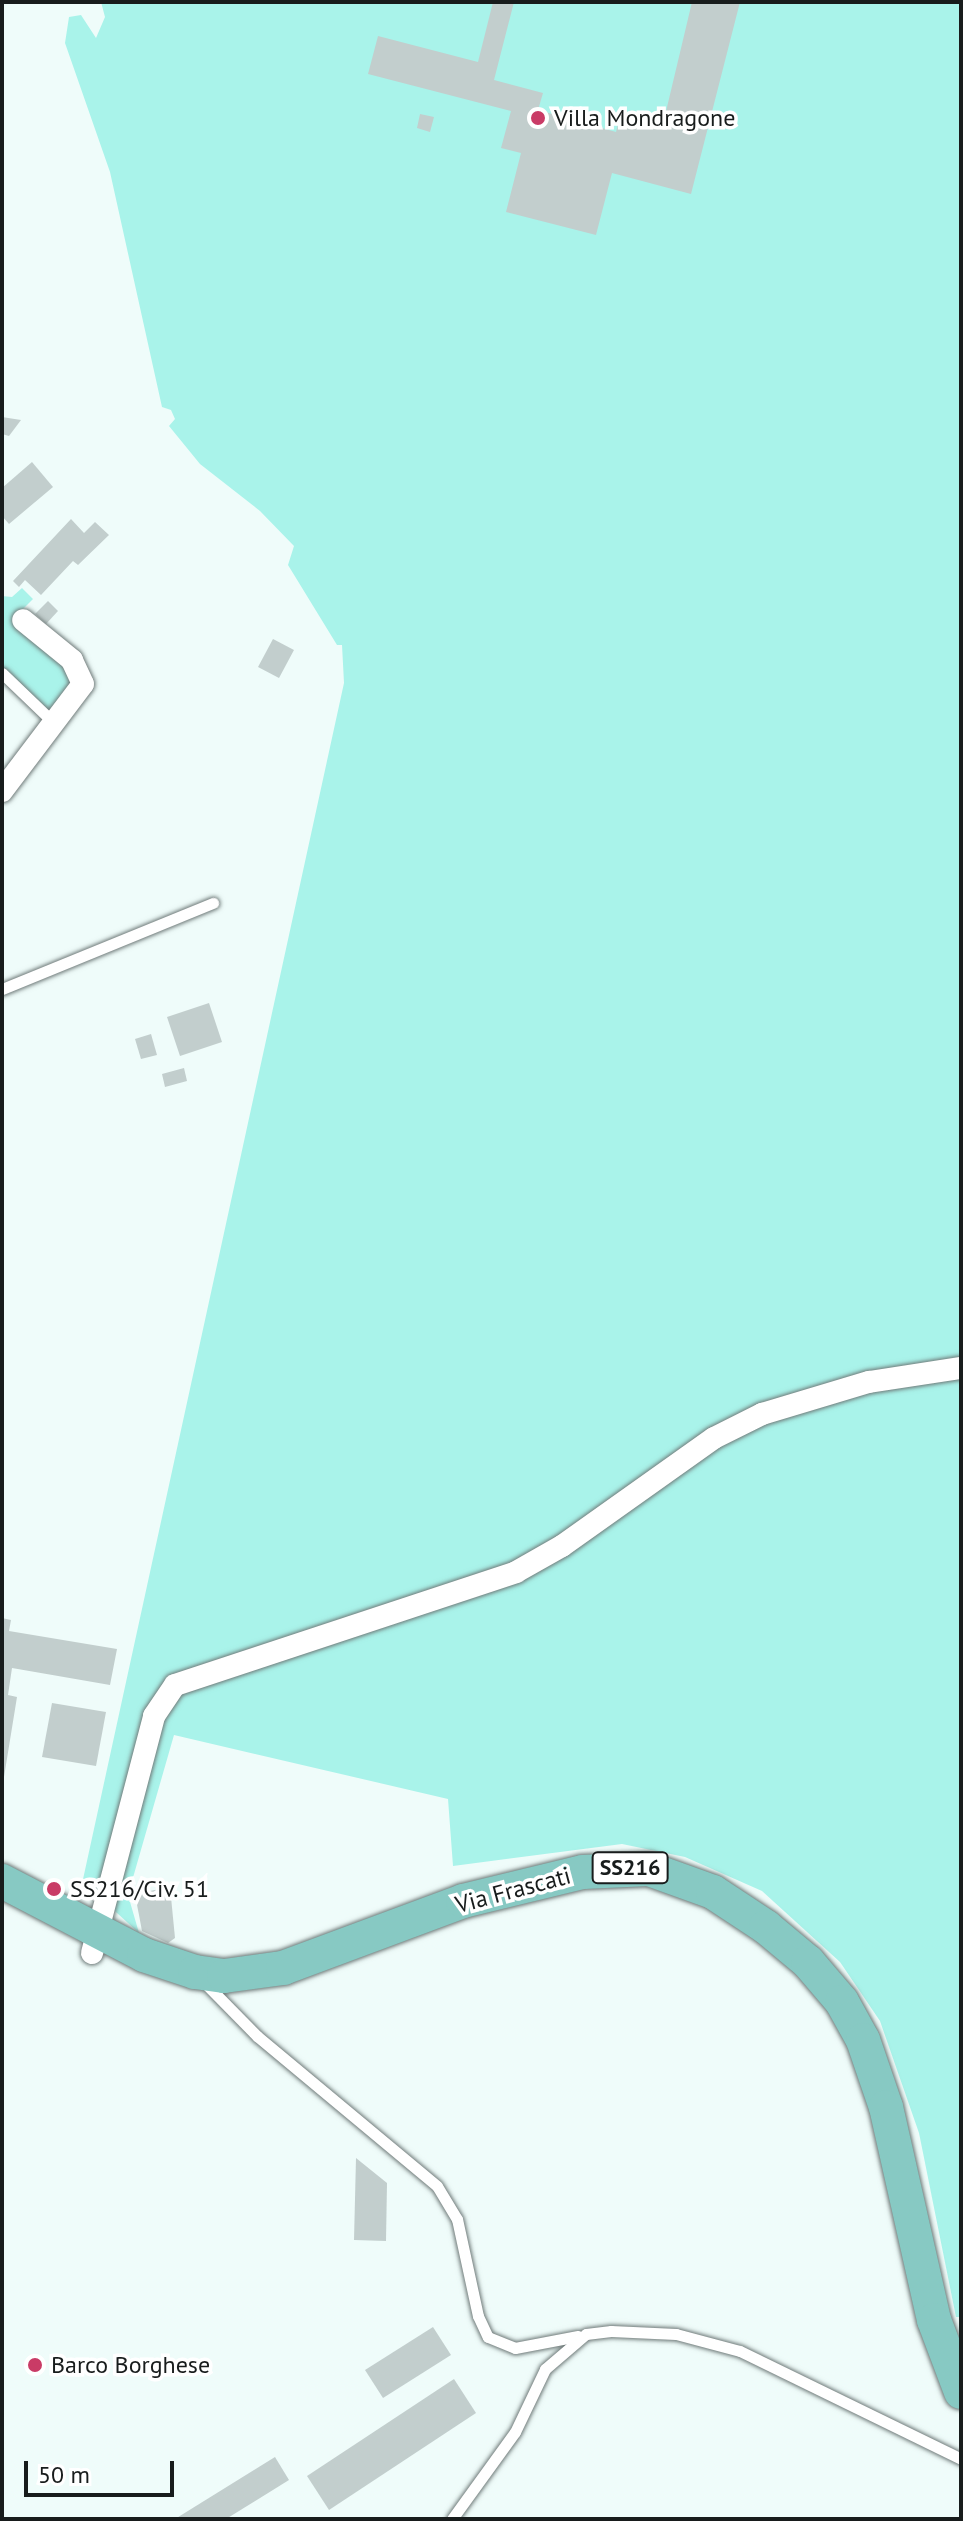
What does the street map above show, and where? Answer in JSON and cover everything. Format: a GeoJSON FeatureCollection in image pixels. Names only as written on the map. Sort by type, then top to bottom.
{"type":"FeatureCollection","features":[{"type":"Feature","properties":{"kind":"main road","name":"Via Frascati"},"geometry":{"type":"LineString","coordinates":[[2,1881],[95,1942],[195,1972],[224,1976],[273,1971],[487,1894],[602,1869],[658,1871],[723,1898],[817,1971],[863,2040],[886,2107],[934,2320],[961,2392]]}},
{"type":"Feature","properties":{"kind":"street"},"geometry":{"type":"LineString","coordinates":[[2,791],[55,724],[83,678],[72,660],[23,620]]}},
{"type":"Feature","properties":{"kind":"street"},"geometry":{"type":"LineString","coordinates":[[95,1942],[154,1716],[175,1685],[516,1572],[562,1546],[714,1438],[762,1414],[869,1382],[961,1368]]}},
{"type":"Feature","properties":{"kind":"lane"},"geometry":{"type":"LineString","coordinates":[[2,673],[55,724]]}},
{"type":"Feature","properties":{"kind":"lane"},"geometry":{"type":"LineString","coordinates":[[2,989],[213,903]]}},
{"type":"Feature","properties":{"kind":"lane"},"geometry":{"type":"LineString","coordinates":[[195,1972],[257,2036],[437,2186],[457,2219],[478,2316],[488,2337],[515,2348],[586,2334],[650,2331],[716,2343],[789,2371],[961,2459]]}},
{"type":"Feature","properties":{"kind":"lane"},"geometry":{"type":"LineString","coordinates":[[452,2519],[515,2432],[545,2369],[586,2334]]}},
{"type":"Feature","properties":{"kind":"shaded area","name":"Villa Mondragone"},"geometry":{"type":"Polygon","coordinates":[[[101,2],[961,2],[961,2317],[956,2317],[919,2133],[880,2021],[840,1962],[762,1891],[685,1857],[622,1844],[453,1866],[448,1799],[174,1735],[128,1895],[139,1933],[106,1903],[80,1893],[344,683],[342,645],[337,645],[288,565],[294,546],[260,511],[200,464],[169,426],[175,419],[171,410],[162,407],[110,172],[65,43],[69,17],[81,15],[96,38],[105,17],[101,2]]]}},
{"type":"Feature","properties":{"kind":"shaded area"},"geometry":{"type":"Polygon","coordinates":[[[22,588],[33,599],[13,619],[78,680],[52,714],[2,666],[2,596],[12,597],[22,588]]]}},
{"type":"Feature","properties":{"kind":"building","name":"Villa Mondragone"},"geometry":{"type":"Polygon","coordinates":[[[493,2],[514,2],[494,80],[543,93],[538,110],[616,132],[621,112],[663,124],[692,2],[740,2],[691,194],[612,173],[596,235],[506,212],[521,153],[501,148],[511,111],[368,74],[378,36],[478,62],[493,2]]]}},
{"type":"Feature","properties":{"kind":"building"},"geometry":{"type":"Polygon","coordinates":[[[420,114],[434,117],[430,132],[417,128],[420,114]]]}},
{"type":"Feature","properties":{"kind":"building"},"geometry":{"type":"Polygon","coordinates":[[[2,417],[21,420],[9,436],[2,434],[2,417]]]}},
{"type":"Feature","properties":{"kind":"building"},"geometry":{"type":"Polygon","coordinates":[[[32,462],[53,487],[9,524],[2,516],[2,488],[32,462]]]}},
{"type":"Feature","properties":{"kind":"building"},"geometry":{"type":"Polygon","coordinates":[[[71,519],[84,533],[95,522],[109,535],[78,565],[73,561],[41,595],[25,580],[19,587],[13,581],[71,519]]]}},
{"type":"Feature","properties":{"kind":"building"},"geometry":{"type":"Polygon","coordinates":[[[48,601],[58,611],[46,624],[35,614],[48,601]]]}},
{"type":"Feature","properties":{"kind":"building"},"geometry":{"type":"Polygon","coordinates":[[[273,639],[294,650],[279,678],[258,667],[273,639]]]}},
{"type":"Feature","properties":{"kind":"building"},"geometry":{"type":"Polygon","coordinates":[[[209,1003],[222,1042],[180,1056],[167,1017],[209,1003]]]}},
{"type":"Feature","properties":{"kind":"building"},"geometry":{"type":"Polygon","coordinates":[[[151,1034],[157,1055],[141,1059],[135,1039],[151,1034]]]}},
{"type":"Feature","properties":{"kind":"building"},"geometry":{"type":"Polygon","coordinates":[[[184,1068],[187,1081],[165,1087],[162,1074],[184,1068]]]}},
{"type":"Feature","properties":{"kind":"building"},"geometry":{"type":"Polygon","coordinates":[[[2,1618],[11,1620],[9,1631],[117,1649],[110,1685],[12,1668],[8,1695],[17,1697],[4,1777],[2,1618]]]}},
{"type":"Feature","properties":{"kind":"building"},"geometry":{"type":"Polygon","coordinates":[[[52,1703],[106,1712],[96,1766],[42,1757],[52,1703]]]}},
{"type":"Feature","properties":{"kind":"building"},"geometry":{"type":"Polygon","coordinates":[[[170,1887],[175,1938],[168,1943],[142,1931],[135,1894],[170,1887]]]}},
{"type":"Feature","properties":{"kind":"building"},"geometry":{"type":"Polygon","coordinates":[[[356,2158],[387,2183],[386,2241],[354,2240],[356,2158]]]}},
{"type":"Feature","properties":{"kind":"building"},"geometry":{"type":"Polygon","coordinates":[[[433,2327],[451,2355],[383,2398],[365,2370],[433,2327]]]}},
{"type":"Feature","properties":{"kind":"building"},"geometry":{"type":"Polygon","coordinates":[[[454,2379],[476,2413],[329,2510],[307,2476],[454,2379]]]}},
{"type":"Feature","properties":{"kind":"building"},"geometry":{"type":"Polygon","coordinates":[[[275,2457],[289,2480],[226,2519],[175,2519],[275,2457]]]}},
{"type":"Feature","properties":{"kind":"place","name":"Villa Mondragone"},"geometry":{"type":"Point","coordinates":[538,118]}},
{"type":"Feature","properties":{"kind":"place","name":"SS216/Civ. 51"},"geometry":{"type":"Point","coordinates":[54,1889]}},
{"type":"Feature","properties":{"kind":"place","name":"Barco Borghese"},"geometry":{"type":"Point","coordinates":[35,2365]}}]}
